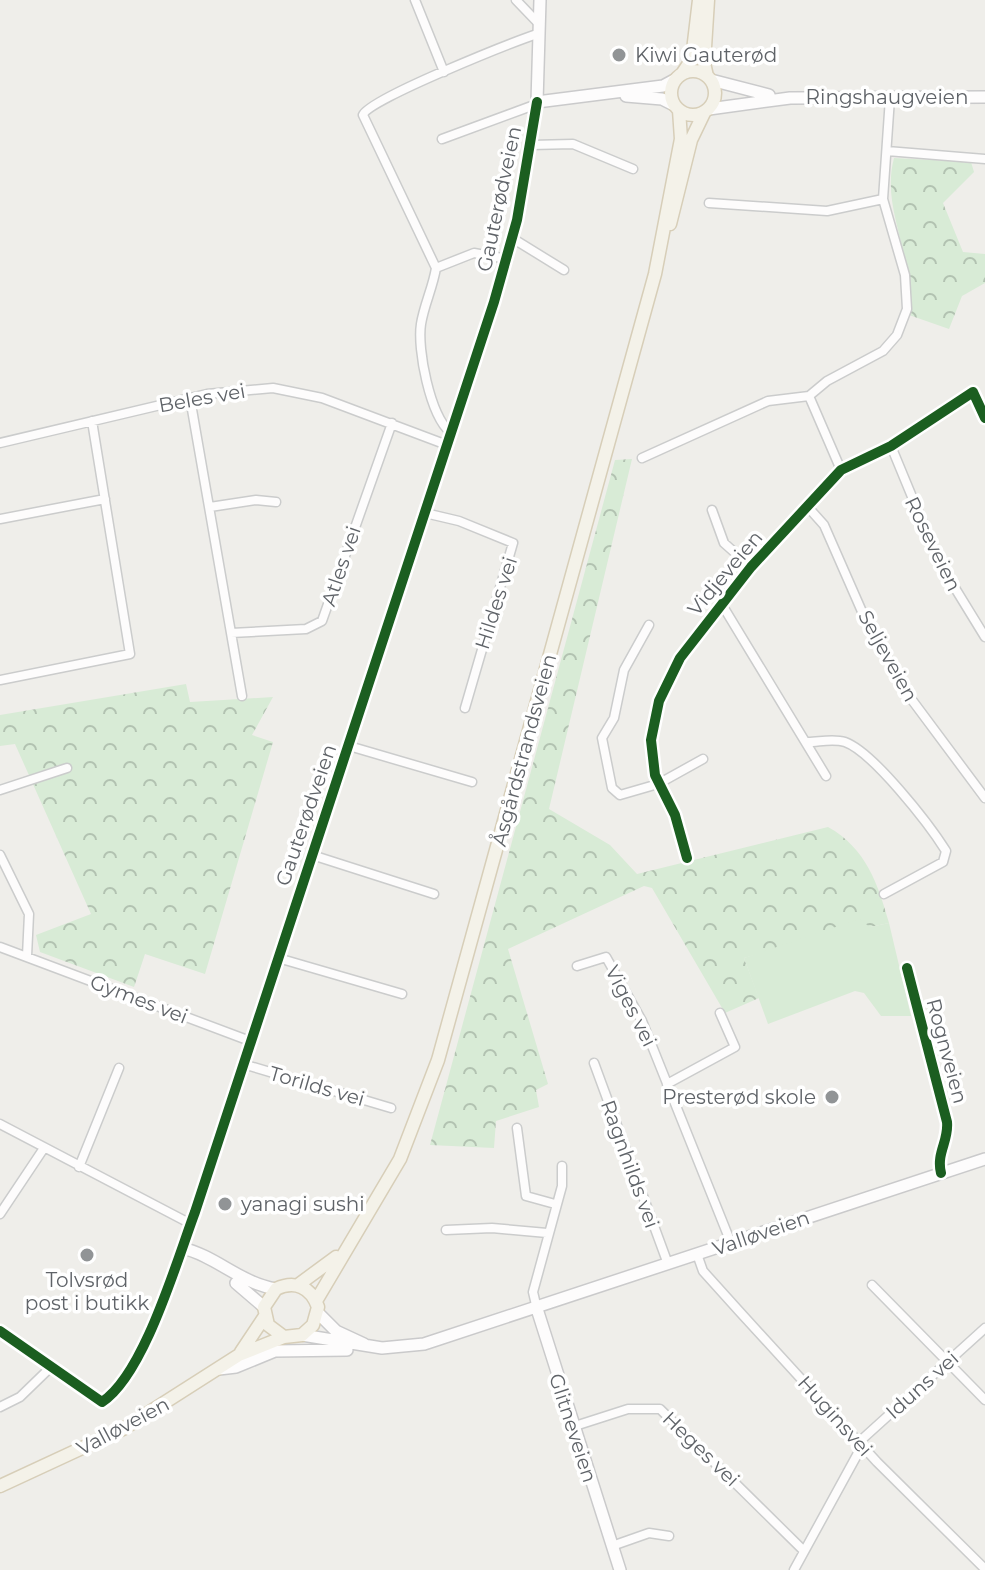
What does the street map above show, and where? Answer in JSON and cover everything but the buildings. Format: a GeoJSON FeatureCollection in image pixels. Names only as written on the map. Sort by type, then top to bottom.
{"type":"FeatureCollection","features":[{"type":"Feature","properties":{"kind":"main road","name":"Gauterødveien"},"geometry":{"type":"LineString","coordinates":[[537,103],[540,0]]}},
{"type":"Feature","properties":{"kind":"main road","name":"Åsgårdstrandsveien"},"geometry":{"type":"LineString","coordinates":[[317,1307],[350,1243],[400,1159],[438,1060],[662,242],[681,139],[677,108],[671,92],[692,59],[699,0]]}},
{"type":"Feature","properties":{"kind":"main road","name":"Åsgårdstrandsveien"},"geometry":{"type":"LineString","coordinates":[[662,242],[675,211],[691,140],[715,97],[704,63],[708,0]]}},
{"type":"Feature","properties":{"kind":"main road"},"geometry":{"type":"LineString","coordinates":[[537,103],[663,86],[693,71],[709,78]]}},
{"type":"Feature","properties":{"kind":"main road","name":"Ringshaugveien"},"geometry":{"type":"LineString","coordinates":[[709,78],[749,92],[790,98],[985,97]]}},
{"type":"Feature","properties":{"kind":"main road"},"geometry":{"type":"LineString","coordinates":[[602,95],[662,99],[692,116],[707,111]]}},
{"type":"Feature","properties":{"kind":"main road","name":"Ringshaugveien"},"geometry":{"type":"LineString","coordinates":[[707,111],[790,98]]}},
{"type":"Feature","properties":{"kind":"main road","name":"Valløveien"},"geometry":{"type":"LineString","coordinates":[[302,1335],[382,1348],[424,1344],[985,1159]]}},
{"type":"Feature","properties":{"kind":"main road","name":"Åsgårdstrandsveien"},"geometry":{"type":"LineString","coordinates":[[298,1285],[331,1263],[350,1243]]}},
{"type":"Feature","properties":{"kind":"main road"},"geometry":{"type":"LineString","coordinates":[[182,1248],[197,1252],[248,1282],[276,1289],[298,1285],[309,1291],[317,1307],[313,1325],[302,1335],[284,1337],[271,1329],[264,1312],[244,1288],[193,1259],[182,1248]]}},
{"type":"Feature","properties":{"kind":"main road"},"geometry":{"type":"LineString","coordinates":[[264,1312],[276,1289]]}},
{"type":"Feature","properties":{"kind":"main road","name":"Valløveien"},"geometry":{"type":"LineString","coordinates":[[317,1307],[336,1331],[368,1346]]}},
{"type":"Feature","properties":{"kind":"main road","name":"Glitneveien"},"geometry":{"type":"LineString","coordinates":[[537,1309],[620,1570]]}},
{"type":"Feature","properties":{"kind":"main road","name":"Valløveien"},"geometry":{"type":"LineString","coordinates":[[239,1355],[264,1312]]}},
{"type":"Feature","properties":{"kind":"main road","name":"Valløveien"},"geometry":{"type":"LineString","coordinates":[[0,1486],[123,1429],[239,1355],[284,1337]]}},
{"type":"Feature","properties":{"kind":"main road"},"geometry":{"type":"LineString","coordinates":[[219,1369],[236,1367],[275,1351],[382,1348]]}},
{"type":"Feature","properties":{"kind":"street"},"geometry":{"type":"LineString","coordinates":[[415,0],[444,72]]}},
{"type":"Feature","properties":{"kind":"street"},"geometry":{"type":"LineString","coordinates":[[450,432],[437,415],[421,343],[421,319],[436,268],[363,115],[365,109],[381,99],[540,29],[516,0]]}},
{"type":"Feature","properties":{"kind":"street"},"geometry":{"type":"LineString","coordinates":[[642,458],[768,401],[809,396],[827,381],[883,351],[904,325],[907,309],[905,275],[883,199],[890,98]]}},
{"type":"Feature","properties":{"kind":"street","name":"Gauterødveien"},"geometry":{"type":"LineString","coordinates":[[2,1334],[52,1366],[99,1402],[111,1396],[146,1342],[191,1224],[507,259],[537,103],[442,139]]}},
{"type":"Feature","properties":{"kind":"street","name":"Gauterødveien"},"geometry":{"type":"LineString","coordinates":[[531,145],[573,144],[633,169]]}},
{"type":"Feature","properties":{"kind":"street"},"geometry":{"type":"LineString","coordinates":[[887,151],[985,159]]}},
{"type":"Feature","properties":{"kind":"street"},"geometry":{"type":"LineString","coordinates":[[709,203],[815,211],[858,207],[883,199]]}},
{"type":"Feature","properties":{"kind":"street","name":"Gauterødveien"},"geometry":{"type":"LineString","coordinates":[[512,238],[564,270]]}},
{"type":"Feature","properties":{"kind":"street","name":"Gauterødveien"},"geometry":{"type":"LineString","coordinates":[[436,268],[474,253],[507,259]]}},
{"type":"Feature","properties":{"kind":"street","name":"Beles vei"},"geometry":{"type":"LineString","coordinates":[[0,443],[228,390],[287,390],[322,398],[447,445]]}},
{"type":"Feature","properties":{"kind":"street","name":"Vidjeveien"},"geometry":{"type":"LineString","coordinates":[[687,858],[675,815],[658,784],[651,740],[659,701],[680,658],[751,567],[841,470],[891,446],[973,392],[985,418]]}},
{"type":"Feature","properties":{"kind":"street"},"geometry":{"type":"LineString","coordinates":[[809,396],[841,470]]}},
{"type":"Feature","properties":{"kind":"street"},"geometry":{"type":"LineString","coordinates":[[190,398],[242,696]]}},
{"type":"Feature","properties":{"kind":"street"},"geometry":{"type":"LineString","coordinates":[[0,680],[130,654],[92,421]]}},
{"type":"Feature","properties":{"kind":"street","name":"Atles vei"},"geometry":{"type":"LineString","coordinates":[[231,633],[306,629],[322,621],[392,423]]}},
{"type":"Feature","properties":{"kind":"street","name":"Roseveien"},"geometry":{"type":"LineString","coordinates":[[891,446],[939,562],[985,637]]}},
{"type":"Feature","properties":{"kind":"street"},"geometry":{"type":"LineString","coordinates":[[0,519],[105,499]]}},
{"type":"Feature","properties":{"kind":"street"},"geometry":{"type":"LineString","coordinates":[[210,507],[256,500],[276,502]]}},
{"type":"Feature","properties":{"kind":"street","name":"Seljeveien"},"geometry":{"type":"LineString","coordinates":[[807,506],[824,525],[867,623],[912,700],[985,798]]}},
{"type":"Feature","properties":{"kind":"street","name":"Vidjeveien"},"geometry":{"type":"LineString","coordinates":[[712,510],[724,543],[751,567]]}},
{"type":"Feature","properties":{"kind":"street","name":"Hildes vei"},"geometry":{"type":"LineString","coordinates":[[425,513],[459,521],[513,543],[465,708]]}},
{"type":"Feature","properties":{"kind":"street","name":"Vidjeveien"},"geometry":{"type":"LineString","coordinates":[[721,603],[826,776]]}},
{"type":"Feature","properties":{"kind":"street"},"geometry":{"type":"LineString","coordinates":[[649,625],[624,670],[614,718],[602,738],[614,791],[620,795],[658,784],[703,759]]}},
{"type":"Feature","properties":{"kind":"street"},"geometry":{"type":"LineString","coordinates":[[808,742],[841,741],[855,748],[911,804],[946,851],[943,862],[884,894]]}},
{"type":"Feature","properties":{"kind":"street"},"geometry":{"type":"LineString","coordinates":[[349,746],[472,782]]}},
{"type":"Feature","properties":{"kind":"street"},"geometry":{"type":"LineString","coordinates":[[0,790],[67,768]]}},
{"type":"Feature","properties":{"kind":"street"},"geometry":{"type":"LineString","coordinates":[[0,855],[29,914],[27,956]]}},
{"type":"Feature","properties":{"kind":"street"},"geometry":{"type":"LineString","coordinates":[[312,855],[434,894]]}},
{"type":"Feature","properties":{"kind":"street","name":"Gymes vei"},"geometry":{"type":"LineString","coordinates":[[0,947],[250,1041]]}},
{"type":"Feature","properties":{"kind":"street","name":"Viges vei"},"geometry":{"type":"LineString","coordinates":[[577,966],[599,957],[611,961],[642,1021],[731,1243]]}},
{"type":"Feature","properties":{"kind":"street"},"geometry":{"type":"LineString","coordinates":[[278,958],[402,994]]}},
{"type":"Feature","properties":{"kind":"street"},"geometry":{"type":"LineString","coordinates":[[667,1084],[735,1047],[720,1013]]}},
{"type":"Feature","properties":{"kind":"street","name":"Ragnhilds vei"},"geometry":{"type":"LineString","coordinates":[[594,1063],[668,1264]]}},
{"type":"Feature","properties":{"kind":"street","name":"Torilds vei"},"geometry":{"type":"LineString","coordinates":[[243,1064],[391,1108]]}},
{"type":"Feature","properties":{"kind":"street"},"geometry":{"type":"LineString","coordinates":[[79,1167],[119,1068]]}},
{"type":"Feature","properties":{"kind":"street"},"geometry":{"type":"LineString","coordinates":[[0,1124],[191,1224]]}},
{"type":"Feature","properties":{"kind":"street"},"geometry":{"type":"LineString","coordinates":[[517,1128],[526,1196],[555,1204]]}},
{"type":"Feature","properties":{"kind":"street"},"geometry":{"type":"LineString","coordinates":[[0,1214],[44,1148]]}},
{"type":"Feature","properties":{"kind":"street"},"geometry":{"type":"LineString","coordinates":[[537,1309],[533,1292],[562,1186],[562,1166]]}},
{"type":"Feature","properties":{"kind":"street"},"geometry":{"type":"LineString","coordinates":[[446,1230],[492,1228],[547,1233]]}},
{"type":"Feature","properties":{"kind":"street","name":"Huginsvei"},"geometry":{"type":"LineString","coordinates":[[697,1254],[703,1271],[862,1446],[981,1558],[985,1569]]}},
{"type":"Feature","properties":{"kind":"street"},"geometry":{"type":"LineString","coordinates":[[872,1285],[985,1400]]}},
{"type":"Feature","properties":{"kind":"street","name":"Iduns vei"},"geometry":{"type":"LineString","coordinates":[[794,1570],[862,1446],[985,1328]]}},
{"type":"Feature","properties":{"kind":"street"},"geometry":{"type":"LineString","coordinates":[[0,1407],[42,1379],[52,1366]]}},
{"type":"Feature","properties":{"kind":"street","name":"Heges vei"},"geometry":{"type":"LineString","coordinates":[[575,1426],[628,1409],[660,1409],[804,1551]]}},
{"type":"Feature","properties":{"kind":"street"},"geometry":{"type":"LineString","coordinates":[[612,1546],[649,1533],[669,1536]]}},
{"type":"Feature","properties":{"kind":"green space"},"geometry":{"type":"Polygon","coordinates":[[[894,158],[971,162],[974,172],[943,203],[963,252],[985,254],[985,283],[962,296],[949,329],[909,315],[905,264],[892,198],[894,158]]]}},
{"type":"Feature","properties":{"kind":"green space"},"geometry":{"type":"Polygon","coordinates":[[[632,459],[549,809],[610,845],[637,874],[828,827],[852,845],[869,868],[889,923],[870,927],[863,925],[744,958],[759,998],[725,1013],[652,888],[644,886],[508,949],[548,1084],[536,1090],[539,1107],[496,1121],[494,1148],[430,1145],[615,460],[632,459]]]}},
{"type":"Feature","properties":{"kind":"green space"},"geometry":{"type":"Polygon","coordinates":[[[186,684],[190,702],[273,697],[252,735],[273,742],[205,974],[145,954],[134,987],[40,952],[36,935],[91,914],[15,744],[0,746],[0,715],[186,684]]]}},
{"type":"Feature","properties":{"kind":"green space"},"geometry":{"type":"Polygon","coordinates":[[[859,919],[870,927],[889,923],[911,1016],[881,1016],[864,993],[855,991],[768,1024],[744,958],[859,919]]]}},
{"type":"Feature","properties":{"kind":"cycle path"},"geometry":{"type":"LineString","coordinates":[[0,1331],[102,1402],[132,1368],[158,1315],[195,1212],[494,302],[517,220],[537,102]]}},
{"type":"Feature","properties":{"kind":"cycle path"},"geometry":{"type":"LineString","coordinates":[[687,858],[675,815],[655,775],[651,740],[659,701],[680,658],[751,567],[841,470],[891,446],[973,392],[985,418]]}},
{"type":"Feature","properties":{"kind":"cycle path","name":"Rognveien"},"geometry":{"type":"LineString","coordinates":[[907,968],[947,1122],[940,1159],[941,1173]]}},
{"type":"Feature","properties":{"kind":"place","name":"Kiwi Gauterød"},"geometry":{"type":"Point","coordinates":[619,55]}},
{"type":"Feature","properties":{"kind":"place","name":"Presterød skole"},"geometry":{"type":"Point","coordinates":[832,1097]}},
{"type":"Feature","properties":{"kind":"place","name":"yanagi sushi"},"geometry":{"type":"Point","coordinates":[225,1204]}},
{"type":"Feature","properties":{"kind":"place","name":"Tolvsrød post i butikk"},"geometry":{"type":"Point","coordinates":[87,1255]}}]}
